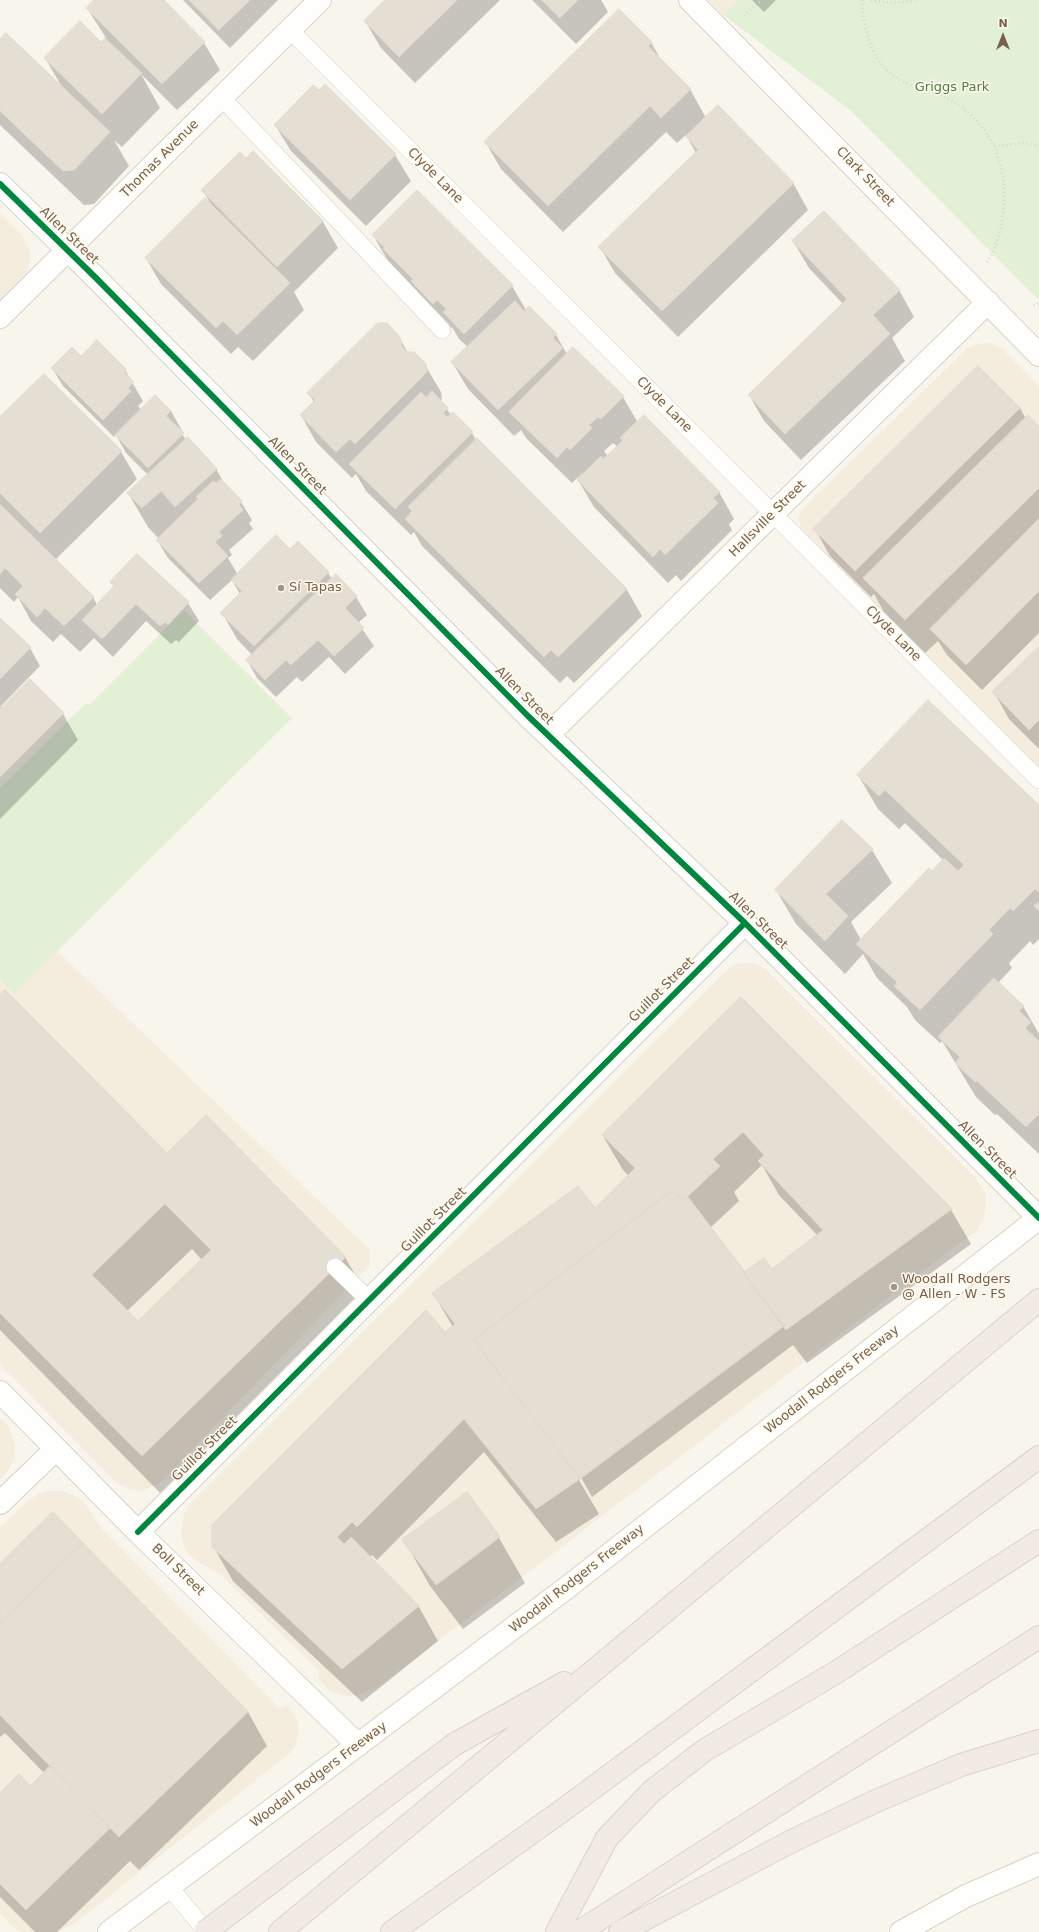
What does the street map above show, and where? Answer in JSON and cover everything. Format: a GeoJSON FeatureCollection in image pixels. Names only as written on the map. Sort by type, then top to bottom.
{"type":"FeatureCollection","features":[{"type":"Feature","properties":{"kind":"highway"},"geometry":{"type":"LineString","coordinates":[[280,1932],[479,1768],[607,1659],[1039,1300]]}},
{"type":"Feature","properties":{"kind":"highway"},"geometry":{"type":"LineString","coordinates":[[392,1932],[559,1813],[1039,1457]]}},
{"type":"Feature","properties":{"kind":"highway"},"geometry":{"type":"LineString","coordinates":[[557,1932],[607,1838],[652,1791],[705,1750],[835,1673],[1039,1541]]}},
{"type":"Feature","properties":{"kind":"highway"},"geometry":{"type":"LineString","coordinates":[[579,1932],[1039,1637]]}},
{"type":"Feature","properties":{"kind":"highway"},"geometry":{"type":"LineString","coordinates":[[206,1932],[455,1744],[607,1659]]}},
{"type":"Feature","properties":{"kind":"highway"},"geometry":{"type":"LineString","coordinates":[[620,1932],[792,1841],[876,1801],[961,1765],[1039,1741]]}},
{"type":"Feature","properties":{"kind":"street","name":"Thomas Avenue"},"geometry":{"type":"LineString","coordinates":[[0,317],[320,0]]}},
{"type":"Feature","properties":{"kind":"street","name":"Clark Street"},"geometry":{"type":"LineString","coordinates":[[690,0],[1039,355]]}},
{"type":"Feature","properties":{"kind":"street","name":"Allen Street"},"geometry":{"type":"LineString","coordinates":[[0,184],[68,250],[548,735],[745,923],[1039,1218]]}},
{"type":"Feature","properties":{"kind":"street","name":"Hallsville Street"},"geometry":{"type":"LineString","coordinates":[[548,735],[988,302]]}},
{"type":"Feature","properties":{"kind":"street","name":"Guillot Street"},"geometry":{"type":"LineString","coordinates":[[138,1532],[745,923]]}},
{"type":"Feature","properties":{"kind":"street","name":"Woodall Rodgers Freeway"},"geometry":{"type":"LineString","coordinates":[[109,1932],[569,1586],[1039,1218]]}},
{"type":"Feature","properties":{"kind":"street","name":"Boll Street"},"geometry":{"type":"LineString","coordinates":[[0,1392],[138,1532],[358,1745]]}},
{"type":"Feature","properties":{"kind":"street"},"geometry":{"type":"LineString","coordinates":[[0,1503],[56,1450]]}},
{"type":"Feature","properties":{"kind":"street"},"geometry":{"type":"LineString","coordinates":[[901,1932],[966,1896],[1039,1864]]}},
{"type":"Feature","properties":{"kind":"lane","name":"Clyde Lane"},"geometry":{"type":"LineString","coordinates":[[290,30],[1039,780]]}},
{"type":"Feature","properties":{"kind":"lane"},"geometry":{"type":"LineString","coordinates":[[222,98],[442,330]]}},
{"type":"Feature","properties":{"kind":"lane"},"geometry":{"type":"LineString","coordinates":[[335,1267],[369,1300]]}},
{"type":"Feature","properties":{"kind":"lane"},"geometry":{"type":"LineString","coordinates":[[169,1887],[206,1932]]}},
{"type":"Feature","properties":{"kind":"path"},"geometry":{"type":"LineString","coordinates":[[862,0],[863,22],[870,46],[883,67],[906,83],[950,100],[978,121],[995,146],[1004,182],[1004,201],[996,242],[989,260],[983,265]]}},
{"type":"Feature","properties":{"kind":"path"},"geometry":{"type":"LineString","coordinates":[[871,0],[892,3],[918,0]]}},
{"type":"Feature","properties":{"kind":"path"},"geometry":{"type":"LineString","coordinates":[[995,146],[1039,144]]}},
{"type":"Feature","properties":{"kind":"path"},"geometry":{"type":"LineString","coordinates":[[1033,305],[1039,303]]}},
{"type":"Feature","properties":{"kind":"shaded area"},"geometry":{"type":"Polygon","coordinates":[[[708,0],[738,0],[723,15],[708,0]]]}},
{"type":"Feature","properties":{"kind":"shaded area"},"geometry":{"type":"Polygon","coordinates":[[[0,213],[22,235],[30,253],[26,274],[0,301],[0,213]]]}},
{"type":"Feature","properties":{"kind":"shaded area"},"geometry":{"type":"Polygon","coordinates":[[[985,343],[993,344],[1001,348],[1039,386],[1039,770],[803,536],[798,518],[802,509],[966,349],[985,343]]]}},
{"type":"Feature","properties":{"kind":"shaded area"},"geometry":{"type":"Polygon","coordinates":[[[57,951],[369,1249],[370,1265],[159,1484],[140,1491],[128,1489],[117,1483],[0,1365],[0,983],[2,981],[14,993],[57,951]]]}},
{"type":"Feature","properties":{"kind":"shaded area"},"geometry":{"type":"Polygon","coordinates":[[[736,964],[756,964],[765,969],[975,1177],[985,1193],[986,1206],[983,1220],[977,1230],[375,1689],[359,1695],[348,1696],[330,1692],[319,1679],[319,1671],[221,1575],[189,1555],[184,1546],[181,1534],[184,1514],[189,1505],[727,970],[736,964]]]}},
{"type":"Feature","properties":{"kind":"shaded area"},"geometry":{"type":"Polygon","coordinates":[[[0,1417],[9,1427],[15,1445],[14,1459],[8,1471],[0,1479],[0,1417]]]}},
{"type":"Feature","properties":{"kind":"shaded area"},"geometry":{"type":"Polygon","coordinates":[[[48,1491],[62,1491],[73,1495],[84,1502],[101,1528],[279,1708],[288,1706],[297,1719],[299,1729],[296,1744],[290,1753],[74,1924],[59,1932],[22,1932],[16,1930],[0,1913],[0,1527],[29,1500],[40,1493],[48,1491]]]}},
{"type":"Feature","properties":{"kind":"green space","name":"Griggs Park"},"geometry":{"type":"Polygon","coordinates":[[[738,0],[1039,0],[1039,300],[849,109],[723,15],[738,0]]]}},
{"type":"Feature","properties":{"kind":"green space"},"geometry":{"type":"Polygon","coordinates":[[[184,610],[292,718],[14,994],[0,980],[0,788],[86,703],[89,705],[184,610]]]}},
{"type":"Feature","properties":{"kind":"building"},"geometry":{"type":"Polygon","coordinates":[[[94,0],[164,0],[205,42],[162,84],[86,8],[94,0]]]}},
{"type":"Feature","properties":{"kind":"building"},"geometry":{"type":"Polygon","coordinates":[[[189,0],[250,0],[219,30],[189,0]]]}},
{"type":"Feature","properties":{"kind":"building"},"geometry":{"type":"Polygon","coordinates":[[[385,0],[457,0],[399,57],[364,21],[385,0]]]}},
{"type":"Feature","properties":{"kind":"building"},"geometry":{"type":"Polygon","coordinates":[[[542,0],[578,0],[560,18],[542,0]]]}},
{"type":"Feature","properties":{"kind":"building"},"geometry":{"type":"Polygon","coordinates":[[[619,9],[652,42],[648,46],[691,89],[661,118],[650,106],[548,206],[484,142],[619,9]]]}},
{"type":"Feature","properties":{"kind":"building"},"geometry":{"type":"Polygon","coordinates":[[[80,21],[101,42],[105,38],[142,73],[102,114],[44,58],[80,21]]]}},
{"type":"Feature","properties":{"kind":"building"},"geometry":{"type":"Polygon","coordinates":[[[6,33],[110,132],[74,170],[63,171],[0,111],[0,39],[6,33]]]}},
{"type":"Feature","properties":{"kind":"building"},"geometry":{"type":"Polygon","coordinates":[[[325,84],[396,154],[350,200],[274,125],[313,85],[319,90],[325,84]]]}},
{"type":"Feature","properties":{"kind":"building"},"geometry":{"type":"Polygon","coordinates":[[[718,105],[794,183],[662,311],[598,247],[698,150],[686,136],[718,105]]]}},
{"type":"Feature","properties":{"kind":"building"},"geometry":{"type":"Polygon","coordinates":[[[253,151],[323,221],[277,267],[201,190],[240,152],[246,158],[253,151]]]}},
{"type":"Feature","properties":{"kind":"building"},"geometry":{"type":"Polygon","coordinates":[[[417,190],[513,285],[464,334],[443,312],[446,309],[437,300],[433,304],[411,281],[413,279],[383,249],[385,248],[372,235],[417,190]]]}},
{"type":"Feature","properties":{"kind":"building"},"geometry":{"type":"Polygon","coordinates":[[[205,198],[290,283],[237,335],[223,321],[216,328],[145,258],[205,198]]]}},
{"type":"Feature","properties":{"kind":"building"},"geometry":{"type":"Polygon","coordinates":[[[824,211],[900,290],[873,315],[890,334],[785,434],[748,395],[847,299],[792,241],[824,211]]]}},
{"type":"Feature","properties":{"kind":"building"},"geometry":{"type":"Polygon","coordinates":[[[515,301],[524,311],[529,306],[557,334],[553,338],[563,348],[498,410],[451,362],[515,301]]]}},
{"type":"Feature","properties":{"kind":"building"},"geometry":{"type":"Polygon","coordinates":[[[378,323],[387,323],[400,337],[402,347],[407,352],[414,352],[426,364],[427,372],[355,444],[350,439],[336,452],[300,415],[315,400],[307,393],[378,323]]]}},
{"type":"Feature","properties":{"kind":"building"},"geometry":{"type":"Polygon","coordinates":[[[97,340],[126,369],[124,372],[134,382],[128,388],[131,391],[103,420],[51,368],[72,347],[81,356],[97,340]]]}},
{"type":"Feature","properties":{"kind":"building"},"geometry":{"type":"Polygon","coordinates":[[[573,347],[624,396],[601,419],[598,417],[589,425],[592,428],[570,450],[567,447],[557,458],[509,412],[573,347]]]}},
{"type":"Feature","properties":{"kind":"building"},"geometry":{"type":"Polygon","coordinates":[[[978,366],[1020,408],[855,571],[813,529],[978,366]]]}},
{"type":"Feature","properties":{"kind":"building"},"geometry":{"type":"Polygon","coordinates":[[[44,374],[122,451],[40,533],[0,493],[0,417],[44,374]]]}},
{"type":"Feature","properties":{"kind":"building"},"geometry":{"type":"Polygon","coordinates":[[[432,391],[448,408],[443,413],[447,417],[453,412],[473,432],[395,509],[349,464],[421,392],[426,397],[432,391]]]}},
{"type":"Feature","properties":{"kind":"building"},"geometry":{"type":"Polygon","coordinates":[[[155,395],[171,411],[166,416],[184,433],[148,468],[115,435],[155,395]]]}},
{"type":"Feature","properties":{"kind":"building"},"geometry":{"type":"Polygon","coordinates":[[[644,415],[720,492],[713,498],[718,503],[665,555],[660,549],[653,557],[577,480],[601,456],[604,459],[623,440],[620,438],[644,415]]]}},
{"type":"Feature","properties":{"kind":"building"},"geometry":{"type":"Polygon","coordinates":[[[1028,415],[1039,426],[1039,488],[905,620],[863,578],[1028,415]]]}},
{"type":"Feature","properties":{"kind":"building"},"geometry":{"type":"Polygon","coordinates":[[[188,437],[217,469],[175,507],[161,491],[142,508],[127,493],[188,437]]]}},
{"type":"Feature","properties":{"kind":"building"},"geometry":{"type":"Polygon","coordinates":[[[477,438],[627,589],[558,657],[551,650],[544,657],[405,519],[412,511],[408,507],[477,438]]]}},
{"type":"Feature","properties":{"kind":"building"},"geometry":{"type":"Polygon","coordinates":[[[221,479],[242,501],[239,505],[243,510],[219,532],[222,536],[215,542],[228,556],[199,583],[156,540],[198,499],[196,497],[213,481],[216,483],[221,479]]]}},
{"type":"Feature","properties":{"kind":"building"},"geometry":{"type":"Polygon","coordinates":[[[0,504],[94,597],[64,626],[45,608],[37,617],[15,594],[23,586],[5,568],[0,574],[0,504]]]}},
{"type":"Feature","properties":{"kind":"building"},"geometry":{"type":"Polygon","coordinates":[[[1039,519],[1039,591],[966,665],[930,629],[1039,519]]]}},
{"type":"Feature","properties":{"kind":"building"},"geometry":{"type":"Polygon","coordinates":[[[276,535],[290,549],[298,541],[329,572],[254,646],[220,613],[242,591],[231,580],[276,535]]]}},
{"type":"Feature","properties":{"kind":"building"},"geometry":{"type":"Polygon","coordinates":[[[137,554],[189,602],[168,625],[165,622],[160,626],[136,604],[102,639],[82,620],[114,586],[110,582],[137,554]]]}},
{"type":"Feature","properties":{"kind":"building"},"geometry":{"type":"Polygon","coordinates":[[[336,574],[357,596],[345,608],[364,628],[334,656],[318,640],[291,665],[286,660],[265,680],[246,660],[336,574]]]}},
{"type":"Feature","properties":{"kind":"building"},"geometry":{"type":"Polygon","coordinates":[[[0,618],[31,647],[0,679],[0,618]]]}},
{"type":"Feature","properties":{"kind":"building"},"geometry":{"type":"Polygon","coordinates":[[[1039,647],[1039,720],[1029,730],[992,692],[1039,647]]]}},
{"type":"Feature","properties":{"kind":"building"},"geometry":{"type":"Polygon","coordinates":[[[30,679],[64,713],[0,777],[0,709],[30,679]]]}},
{"type":"Feature","properties":{"kind":"building"},"geometry":{"type":"Polygon","coordinates":[[[928,700],[1039,805],[1039,892],[1035,889],[1013,911],[1010,908],[989,930],[993,934],[920,1010],[894,986],[897,982],[856,944],[929,868],[932,871],[944,858],[958,871],[964,865],[885,790],[879,796],[857,775],[928,700]]]}},
{"type":"Feature","properties":{"kind":"building"},"geometry":{"type":"Polygon","coordinates":[[[842,820],[873,849],[826,894],[848,916],[825,941],[775,890],[842,820]]]}},
{"type":"Feature","properties":{"kind":"building"},"geometry":{"type":"Polygon","coordinates":[[[1039,902],[1039,911],[1034,906],[1039,902]]]}},
{"type":"Feature","properties":{"kind":"building"},"geometry":{"type":"Polygon","coordinates":[[[994,978],[1024,1006],[1019,1011],[1031,1022],[1025,1028],[1039,1041],[1039,1114],[1026,1127],[977,1081],[975,1082],[955,1063],[960,1057],[938,1037],[994,978]]]}},
{"type":"Feature","properties":{"kind":"building"},"geometry":{"type":"Polygon","coordinates":[[[5,990],[167,1153],[206,1115],[346,1257],[142,1456],[0,1313],[0,995],[5,990]],[[165,1204],[92,1275],[138,1321],[211,1250],[165,1204]]]}},
{"type":"Feature","properties":{"kind":"building"},"geometry":{"type":"Polygon","coordinates":[[[741,997],[952,1209],[786,1330],[743,1273],[764,1258],[772,1269],[823,1230],[758,1161],[764,1155],[743,1132],[713,1159],[720,1166],[683,1201],[673,1190],[474,1340],[580,1479],[536,1509],[464,1419],[357,1527],[352,1522],[337,1537],[344,1544],[351,1537],[419,1606],[342,1669],[212,1547],[212,1525],[426,1310],[445,1332],[455,1324],[432,1293],[578,1186],[595,1208],[635,1168],[602,1135],[741,997]]]}},
{"type":"Feature","properties":{"kind":"building"},"geometry":{"type":"Polygon","coordinates":[[[673,1190],[683,1201],[688,1197],[745,1272],[743,1273],[784,1326],[580,1479],[474,1340],[673,1190]]]}},
{"type":"Feature","properties":{"kind":"building"},"geometry":{"type":"Polygon","coordinates":[[[467,1492],[500,1537],[436,1585],[402,1540],[467,1492]]]}},
{"type":"Feature","properties":{"kind":"building"},"geometry":{"type":"Polygon","coordinates":[[[53,1512],[83,1543],[0,1623],[0,1564],[53,1512]]]}},
{"type":"Feature","properties":{"kind":"building"},"geometry":{"type":"Polygon","coordinates":[[[83,1543],[248,1712],[119,1837],[0,1715],[0,1623],[83,1543]]]}},
{"type":"Feature","properties":{"kind":"building"},"geometry":{"type":"Polygon","coordinates":[[[50,1766],[110,1828],[26,1910],[0,1884],[0,1793],[19,1774],[30,1786],[50,1766]]]}},
{"type":"Feature","properties":{"kind":"cycle path"},"geometry":{"type":"LineString","coordinates":[[0,184],[96,278],[528,716],[745,923],[1039,1218]]}},
{"type":"Feature","properties":{"kind":"cycle path"},"geometry":{"type":"LineString","coordinates":[[138,1532],[745,923]]}},
{"type":"Feature","properties":{"kind":"place","name":"Sí Tapas"},"geometry":{"type":"Point","coordinates":[281,588]}},
{"type":"Feature","properties":{"kind":"place","name":"Woodall Rodgers @ Allen - W - FS"},"geometry":{"type":"Point","coordinates":[894,1287]}}]}
